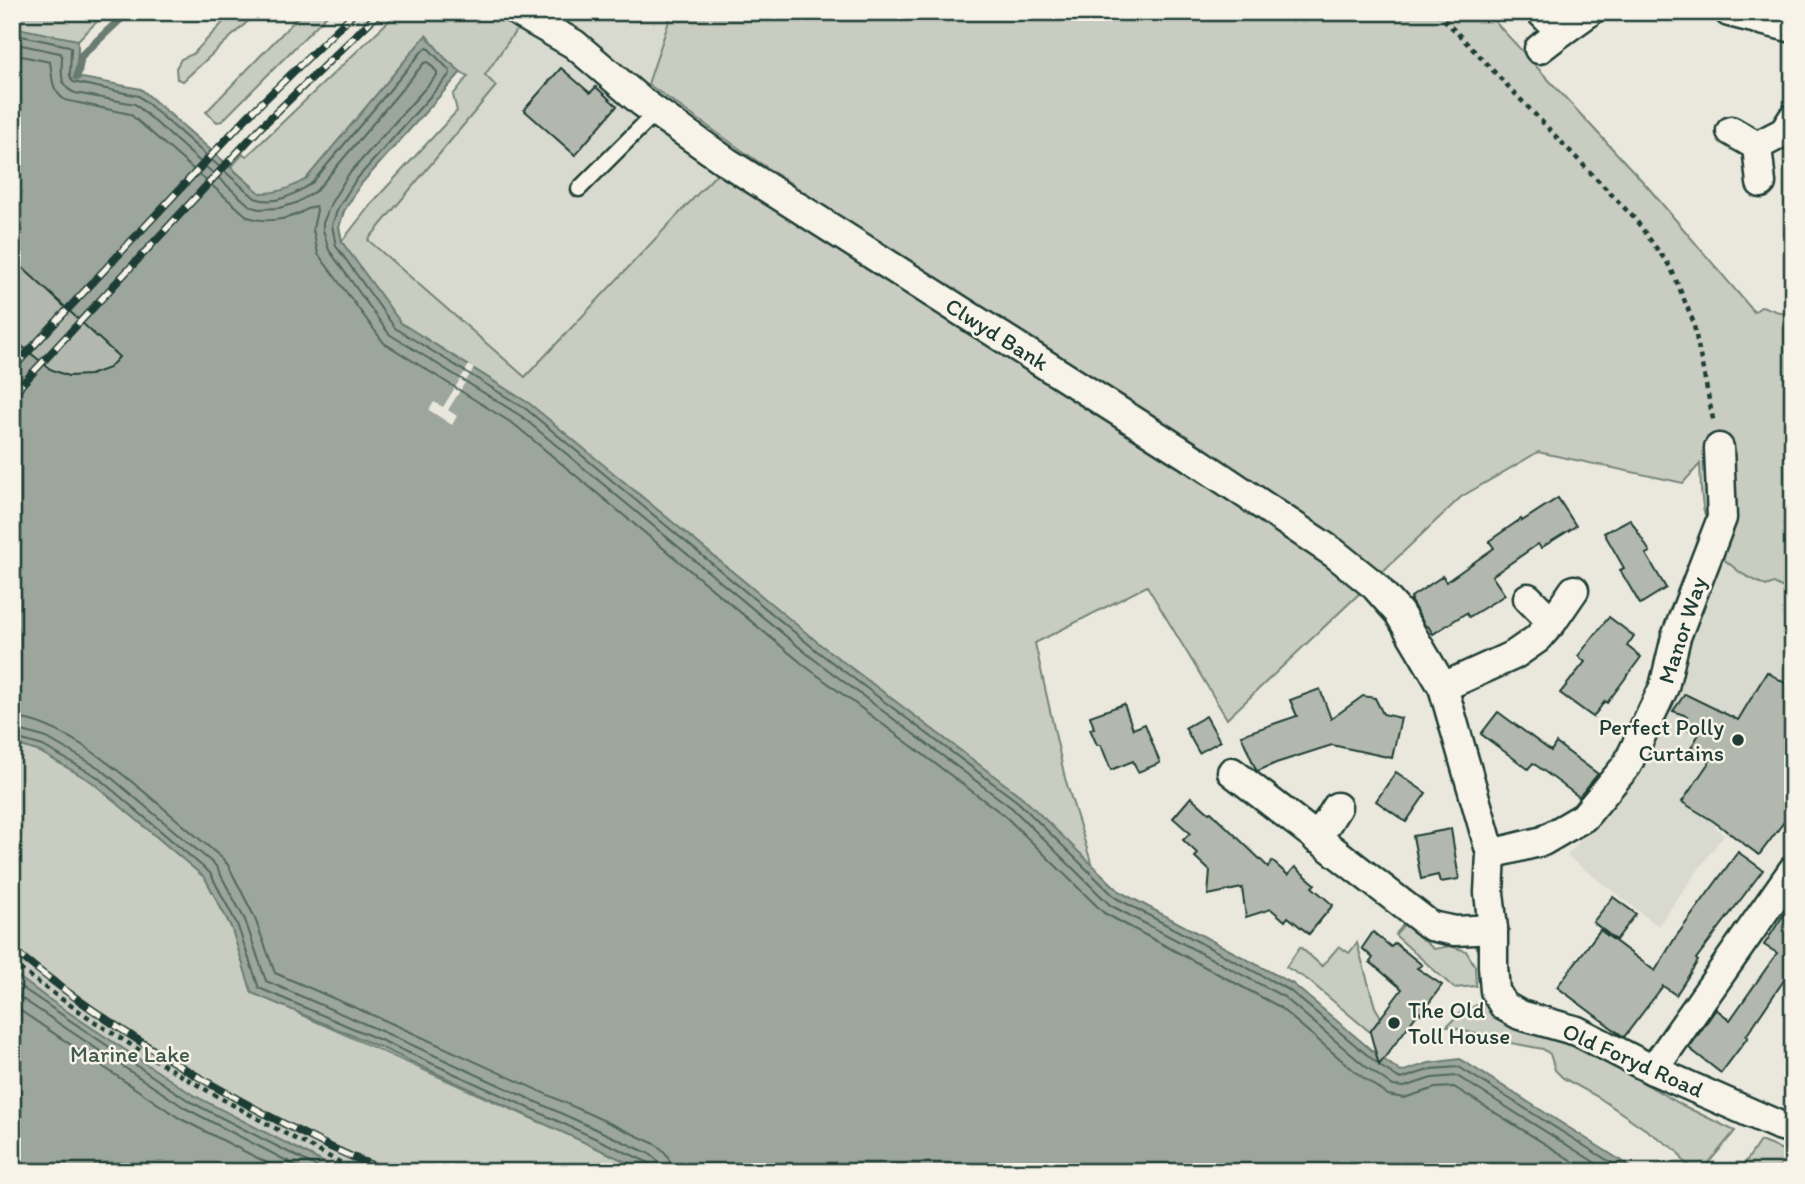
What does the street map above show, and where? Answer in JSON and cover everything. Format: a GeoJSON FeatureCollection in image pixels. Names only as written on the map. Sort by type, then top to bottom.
{"type":"FeatureCollection","features":[{"type":"Feature","properties":{"kind":"street","name":"Clwyd Bank"},"geometry":{"type":"LineString","coordinates":[[518,12],[574,44],[656,112],[739,170],[1195,460],[1334,553],[1374,586],[1399,613],[1443,687],[1491,854]]}},
{"type":"Feature","properties":{"kind":"street"},"geometry":{"type":"LineString","coordinates":[[1541,12],[1550,40],[1589,12]]}},
{"type":"Feature","properties":{"kind":"street"},"geometry":{"type":"LineString","coordinates":[[1729,12],[1793,28]]}},
{"type":"Feature","properties":{"kind":"street"},"geometry":{"type":"LineString","coordinates":[[1757,146],[1784,132],[1793,118]]}},
{"type":"Feature","properties":{"kind":"street"},"geometry":{"type":"LineString","coordinates":[[1731,131],[1757,146]]}},
{"type":"Feature","properties":{"kind":"street"},"geometry":{"type":"LineString","coordinates":[[1757,146],[1761,183]]}},
{"type":"Feature","properties":{"kind":"street","name":"Manor Way"},"geometry":{"type":"LineString","coordinates":[[1491,854],[1543,841],[1584,817],[1626,765],[1664,687],[1676,637],[1722,518],[1718,448]]}},
{"type":"Feature","properties":{"kind":"street"},"geometry":{"type":"LineString","coordinates":[[1443,687],[1514,655],[1537,639],[1574,590]]}},
{"type":"Feature","properties":{"kind":"street"},"geometry":{"type":"LineString","coordinates":[[1528,598],[1552,622]]}},
{"type":"Feature","properties":{"kind":"street"},"geometry":{"type":"LineString","coordinates":[[1232,772],[1431,926],[1455,931],[1493,929]]}},
{"type":"Feature","properties":{"kind":"street"},"geometry":{"type":"LineString","coordinates":[[1317,839],[1337,807]]}},
{"type":"Feature","properties":{"kind":"street","name":"Old Foryd Road"},"geometry":{"type":"LineString","coordinates":[[1491,854],[1489,893],[1493,966],[1496,991],[1504,1006],[1520,1015],[1577,1031],[1653,1070],[1778,1125],[1793,1129]]}},
{"type":"Feature","properties":{"kind":"street"},"geometry":{"type":"LineString","coordinates":[[1653,1070],[1793,870]]}},
{"type":"Feature","properties":{"kind":"lane"},"geometry":{"type":"LineString","coordinates":[[579,189],[656,112]]}},
{"type":"Feature","properties":{"kind":"path"},"geometry":{"type":"LineString","coordinates":[[1437,12],[1635,219],[1671,268],[1693,321],[1718,448]]}},
{"type":"Feature","properties":{"kind":"path"},"geometry":{"type":"LineString","coordinates":[[12,963],[72,1007],[170,1069],[359,1172]]}},
{"type":"Feature","properties":{"kind":"shaded area"},"geometry":{"type":"Polygon","coordinates":[[[523,12],[672,12],[642,101],[727,162],[525,377],[368,240],[496,86],[485,75],[519,26],[523,12]]]}},
{"type":"Feature","properties":{"kind":"shaded area"},"geometry":{"type":"Polygon","coordinates":[[[1721,557],[1793,594],[1793,785],[1746,777],[1715,827],[1724,835],[1658,926],[1567,856],[1616,798],[1687,642],[1721,557]]]}},
{"type":"Feature","properties":{"kind":"green space"},"geometry":{"type":"Polygon","coordinates":[[[12,12],[107,12],[78,40],[77,77],[12,100],[12,12]]]}},
{"type":"Feature","properties":{"kind":"green space"},"geometry":{"type":"Polygon","coordinates":[[[233,12],[258,12],[183,81],[177,79],[176,68],[181,59],[193,54],[233,12]]]}},
{"type":"Feature","properties":{"kind":"green space"},"geometry":{"type":"Polygon","coordinates":[[[303,12],[330,12],[222,121],[217,122],[206,112],[303,12]]]}},
{"type":"Feature","properties":{"kind":"green space"},"geometry":{"type":"Polygon","coordinates":[[[398,12],[494,12],[519,26],[485,75],[496,86],[368,240],[525,377],[723,167],[1257,514],[1362,591],[1227,719],[1147,586],[1035,643],[1065,778],[1092,865],[1120,892],[1293,984],[926,808],[231,167],[243,154],[247,156],[398,12]],[[461,72],[360,185],[344,211],[339,227],[342,241],[372,203],[457,111],[453,95],[468,76],[461,72]]]}},
{"type":"Feature","properties":{"kind":"green space"},"geometry":{"type":"Polygon","coordinates":[[[672,12],[1486,12],[1646,185],[1754,312],[1762,306],[1793,317],[1793,593],[1774,583],[1766,586],[1742,574],[1721,557],[1703,509],[1700,464],[1683,483],[1538,452],[1461,497],[1379,575],[757,161],[648,84],[672,12]]]}},
{"type":"Feature","properties":{"kind":"green space"},"geometry":{"type":"Polygon","coordinates":[[[12,616],[1124,1172],[12,1172],[12,616]],[[299,1014],[544,1124],[382,1048],[299,1014]]]}},
{"type":"Feature","properties":{"kind":"green space"},"geometry":{"type":"Polygon","coordinates":[[[1404,924],[1434,949],[1450,946],[1466,951],[1475,966],[1476,986],[1454,988],[1395,935],[1404,924]]]}},
{"type":"Feature","properties":{"kind":"green space"},"geometry":{"type":"Polygon","coordinates":[[[1357,943],[1375,1007],[1381,1017],[1370,1032],[1308,980],[1286,967],[1300,947],[1322,966],[1339,946],[1349,953],[1357,943]]]}},
{"type":"Feature","properties":{"kind":"green space"},"geometry":{"type":"Polygon","coordinates":[[[1486,1001],[1583,1048],[1684,1106],[1735,1131],[1701,1172],[1685,1163],[1677,1151],[1598,1097],[1563,1078],[1555,1070],[1550,1054],[1543,1049],[1500,1041],[1447,1026],[1461,1012],[1486,1001]]]}},
{"type":"Feature","properties":{"kind":"green space"},"geometry":{"type":"Polygon","coordinates":[[[1760,1141],[1793,1154],[1793,1172],[1739,1172],[1760,1141]]]}},
{"type":"Feature","properties":{"kind":"water"},"geometry":{"type":"Polygon","coordinates":[[[12,27],[78,40],[77,77],[141,89],[260,193],[284,189],[306,179],[426,35],[461,72],[360,185],[344,211],[339,227],[342,242],[401,323],[530,404],[821,645],[1022,797],[1120,892],[1293,984],[1401,1072],[1429,1063],[1460,1059],[1639,1172],[656,1172],[637,1167],[382,1048],[252,993],[231,927],[205,878],[92,782],[40,752],[12,743],[12,27]]]}},
{"type":"Feature","properties":{"kind":"water","name":"Marine Lake"},"geometry":{"type":"Polygon","coordinates":[[[12,972],[193,1095],[342,1172],[12,1172],[12,972]]]}},
{"type":"Feature","properties":{"kind":"pier"},"geometry":{"type":"Polygon","coordinates":[[[469,365],[474,368],[448,410],[457,416],[452,425],[429,410],[434,402],[443,407],[469,365]]]}},
{"type":"Feature","properties":{"kind":"building"},"geometry":{"type":"Polygon","coordinates":[[[561,68],[590,93],[596,87],[617,106],[575,155],[524,110],[561,68]]]}},
{"type":"Feature","properties":{"kind":"building"},"geometry":{"type":"Polygon","coordinates":[[[12,258],[119,357],[109,368],[90,375],[68,376],[50,369],[12,335],[12,258]]]}},
{"type":"Feature","properties":{"kind":"building"},"geometry":{"type":"Polygon","coordinates":[[[1558,498],[1576,526],[1541,548],[1538,544],[1492,576],[1505,595],[1469,617],[1466,613],[1433,634],[1428,626],[1426,627],[1410,600],[1411,597],[1443,576],[1446,582],[1494,548],[1489,541],[1558,498]]]}},
{"type":"Feature","properties":{"kind":"building"},"geometry":{"type":"Polygon","coordinates":[[[1630,519],[1650,552],[1646,554],[1666,588],[1640,604],[1620,570],[1624,568],[1604,533],[1630,519]]]}},
{"type":"Feature","properties":{"kind":"building"},"geometry":{"type":"Polygon","coordinates":[[[1609,617],[1634,636],[1627,646],[1641,657],[1607,703],[1605,701],[1593,717],[1560,693],[1585,662],[1578,656],[1609,617]]]}},
{"type":"Feature","properties":{"kind":"building"},"geometry":{"type":"Polygon","coordinates":[[[1767,672],[1793,688],[1793,810],[1759,855],[1682,802],[1712,758],[1691,748],[1699,734],[1682,728],[1687,716],[1673,711],[1685,694],[1738,720],[1767,672]]]}},
{"type":"Feature","properties":{"kind":"building"},"geometry":{"type":"Polygon","coordinates":[[[1320,689],[1331,719],[1363,696],[1375,698],[1383,714],[1401,718],[1392,758],[1332,745],[1256,770],[1241,735],[1297,716],[1290,700],[1320,689]]]}},
{"type":"Feature","properties":{"kind":"building"},"geometry":{"type":"Polygon","coordinates":[[[1124,704],[1133,729],[1145,724],[1160,763],[1138,772],[1133,761],[1111,770],[1101,745],[1097,745],[1090,729],[1094,728],[1090,716],[1124,704]]]}},
{"type":"Feature","properties":{"kind":"building"},"geometry":{"type":"Polygon","coordinates":[[[1498,712],[1551,751],[1556,743],[1598,774],[1579,797],[1533,763],[1528,769],[1481,734],[1498,712]]]}},
{"type":"Feature","properties":{"kind":"building"},"geometry":{"type":"Polygon","coordinates":[[[1206,716],[1220,741],[1199,753],[1185,728],[1206,716]]]}},
{"type":"Feature","properties":{"kind":"building"},"geometry":{"type":"Polygon","coordinates":[[[1396,772],[1426,793],[1406,822],[1376,801],[1396,772]]]}},
{"type":"Feature","properties":{"kind":"building"},"geometry":{"type":"Polygon","coordinates":[[[1191,797],[1211,812],[1268,867],[1272,861],[1288,875],[1295,867],[1315,884],[1312,887],[1333,905],[1309,934],[1288,917],[1285,921],[1271,909],[1246,917],[1242,888],[1208,895],[1210,871],[1195,857],[1198,854],[1183,840],[1190,833],[1173,818],[1191,797]]]}},
{"type":"Feature","properties":{"kind":"building"},"geometry":{"type":"Polygon","coordinates":[[[1451,829],[1459,879],[1440,882],[1438,875],[1421,879],[1413,836],[1451,829]]]}},
{"type":"Feature","properties":{"kind":"building"},"geometry":{"type":"Polygon","coordinates":[[[1738,852],[1763,870],[1696,959],[1698,961],[1676,995],[1663,986],[1624,1037],[1557,987],[1600,930],[1655,971],[1675,938],[1738,852]]]}},
{"type":"Feature","properties":{"kind":"building"},"geometry":{"type":"Polygon","coordinates":[[[1613,897],[1636,914],[1616,940],[1593,922],[1613,897]]]}},
{"type":"Feature","properties":{"kind":"building"},"geometry":{"type":"Polygon","coordinates":[[[1793,900],[1793,967],[1746,1036],[1748,1037],[1721,1073],[1689,1048],[1716,1009],[1730,1020],[1777,953],[1764,945],[1793,900]]]}},
{"type":"Feature","properties":{"kind":"building","name":"The Old Toll House"},"geometry":{"type":"Polygon","coordinates":[[[1373,932],[1391,947],[1395,943],[1422,965],[1417,968],[1442,985],[1379,1065],[1370,1032],[1402,989],[1370,962],[1373,958],[1362,948],[1373,932]]]}},
{"type":"Feature","properties":{"kind":"waterway"},"geometry":{"type":"LineString","coordinates":[[77,77],[81,56],[128,12]]}},
{"type":"Feature","properties":{"kind":"tram line"},"geometry":{"type":"LineString","coordinates":[[12,949],[104,1018],[202,1079],[314,1139],[391,1172]]}},
{"type":"Feature","properties":{"kind":"railway"},"geometry":{"type":"LineString","coordinates":[[12,369],[249,115],[355,12]]}},
{"type":"Feature","properties":{"kind":"railway"},"geometry":{"type":"LineString","coordinates":[[12,395],[261,127],[380,12]]}},
{"type":"Feature","properties":{"kind":"railway"},"geometry":{"type":"LineString","coordinates":[[12,949],[104,1018],[202,1079],[314,1139],[391,1172]]}},
{"type":"Feature","properties":{"kind":"place","name":"Perfect Polly Curtains"},"geometry":{"type":"Point","coordinates":[1738,740]}},
{"type":"Feature","properties":{"kind":"place","name":"The Old Toll House"},"geometry":{"type":"Point","coordinates":[1394,1023]}}]}
